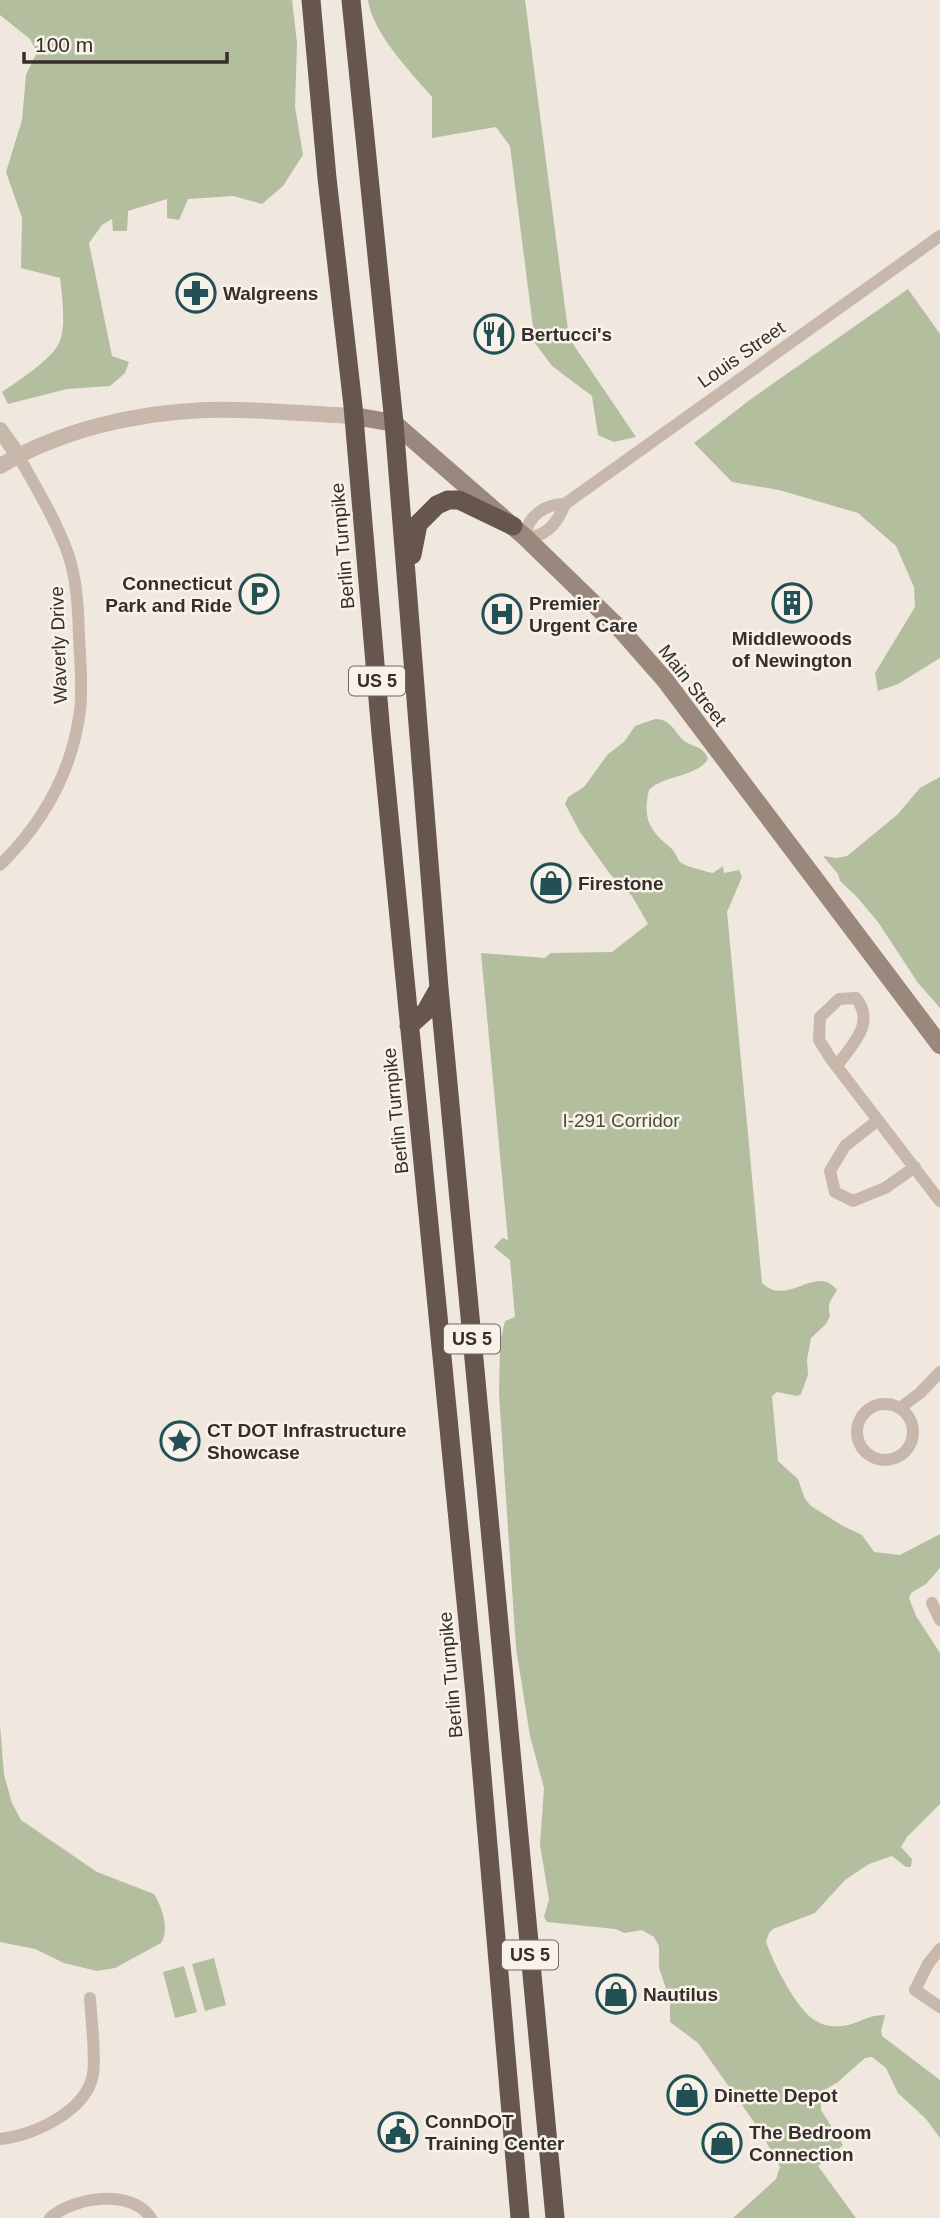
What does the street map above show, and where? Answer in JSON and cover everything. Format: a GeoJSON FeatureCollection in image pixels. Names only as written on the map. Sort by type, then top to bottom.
{"type":"FeatureCollection","features":[{"type":"Feature","properties":{"kind":"highway","name":"Berlin Turnpike"},"geometry":{"type":"LineString","coordinates":[[312,0],[327,178],[354,416],[381,733],[475,1694],[520,2218]]}},
{"type":"Feature","properties":{"kind":"highway","name":"US 5"},"geometry":{"type":"LineString","coordinates":[[351,0],[394,423],[439,988],[555,2218]]}},
{"type":"Feature","properties":{"kind":"highway"},"geometry":{"type":"LineString","coordinates":[[407,587],[418,524],[437,505],[448,500],[459,500],[519,531]]}},
{"type":"Feature","properties":{"kind":"highway"},"geometry":{"type":"LineString","coordinates":[[409,1026],[426,1011],[439,988]]}},
{"type":"Feature","properties":{"kind":"highway"},"geometry":{"type":"LineString","coordinates":[[475,1694],[504,1691]]}},
{"type":"Feature","properties":{"kind":"main road"},"geometry":{"type":"LineString","coordinates":[[354,416],[394,423]]}},
{"type":"Feature","properties":{"kind":"main road","name":"Main Street"},"geometry":{"type":"LineString","coordinates":[[394,423],[519,531],[621,630],[665,680],[940,1045]]}},
{"type":"Feature","properties":{"kind":"street","name":"Louis Street"},"geometry":{"type":"LineString","coordinates":[[519,531],[535,537],[543,534],[555,522],[565,504],[940,236]]}},
{"type":"Feature","properties":{"kind":"street"},"geometry":{"type":"LineString","coordinates":[[0,466],[18,455],[72,433],[157,414],[206,410],[354,416]]}},
{"type":"Feature","properties":{"kind":"street"},"geometry":{"type":"LineString","coordinates":[[0,430],[18,455]]}},
{"type":"Feature","properties":{"kind":"street","name":"Waverly Drive"},"geometry":{"type":"LineString","coordinates":[[0,865],[20,845],[45,812],[64,774],[80,709],[81,671],[77,594],[73,571],[67,549],[18,455]]}},
{"type":"Feature","properties":{"kind":"street","name":"Louis Street"},"geometry":{"type":"LineString","coordinates":[[519,531],[530,519],[553,504],[565,504]]}},
{"type":"Feature","properties":{"kind":"street"},"geometry":{"type":"LineString","coordinates":[[836,1066],[864,1027],[864,1009],[856,998],[839,999],[820,1017],[819,1040],[836,1066],[940,1201]]}},
{"type":"Feature","properties":{"kind":"street"},"geometry":{"type":"LineString","coordinates":[[878,1119],[845,1146],[830,1171],[835,1192],[853,1200],[885,1188],[915,1167]]}},
{"type":"Feature","properties":{"kind":"street"},"geometry":{"type":"LineString","coordinates":[[900,1408],[920,1393],[940,1372]]}},
{"type":"Feature","properties":{"kind":"street"},"geometry":{"type":"LineString","coordinates":[[883,1404],[900,1408],[912,1423],[911,1441],[899,1456],[880,1460],[871,1456],[859,1444],[857,1426],[861,1418],[874,1406],[883,1404]]}},
{"type":"Feature","properties":{"kind":"street"},"geometry":{"type":"LineString","coordinates":[[932,1603],[940,1620]]}},
{"type":"Feature","properties":{"kind":"street"},"geometry":{"type":"LineString","coordinates":[[940,1949],[928,1964],[915,1990],[940,2007]]}},
{"type":"Feature","properties":{"kind":"street"},"geometry":{"type":"LineString","coordinates":[[0,2139],[18,2137],[52,2123],[80,2099],[93,2075],[90,1998]]}},
{"type":"Feature","properties":{"kind":"street"},"geometry":{"type":"LineString","coordinates":[[50,2218],[89,2200],[121,2199],[147,2211],[152,2218]]}},
{"type":"Feature","properties":{"kind":"green space"},"geometry":{"type":"Polygon","coordinates":[[[0,0],[292,0],[297,43],[295,107],[303,155],[283,186],[262,204],[233,196],[188,199],[179,220],[167,218],[167,199],[128,211],[127,231],[113,231],[112,219],[102,225],[89,243],[112,356],[129,362],[125,373],[110,386],[67,389],[8,404],[2,392],[41,364],[58,345],[63,313],[60,278],[21,268],[22,218],[6,172],[22,120],[26,75],[37,52],[30,39],[0,15],[0,0]]]}},
{"type":"Feature","properties":{"kind":"green space"},"geometry":{"type":"Polygon","coordinates":[[[368,0],[525,0],[569,338],[636,437],[614,442],[598,435],[592,396],[552,366],[535,343],[510,146],[496,127],[432,138],[432,97],[385,39],[371,13],[368,0]]]}},
{"type":"Feature","properties":{"kind":"green space"},"geometry":{"type":"Polygon","coordinates":[[[908,289],[940,334],[940,658],[898,684],[878,691],[875,673],[915,607],[914,587],[896,546],[858,513],[779,490],[732,482],[694,443],[751,399],[908,289]]]}},
{"type":"Feature","properties":{"kind":"green space","name":"I-291 Corridor"},"geometry":{"type":"Polygon","coordinates":[[[655,719],[670,724],[682,739],[702,750],[708,759],[696,770],[663,781],[649,790],[647,817],[653,830],[681,863],[713,873],[723,866],[724,873],[739,870],[742,877],[727,912],[762,1283],[782,1291],[820,1281],[829,1283],[837,1290],[830,1302],[830,1316],[826,1324],[811,1338],[807,1360],[808,1375],[801,1394],[797,1396],[777,1392],[772,1396],[778,1461],[798,1479],[805,1499],[811,1506],[862,1535],[874,1552],[900,1555],[940,1534],[940,1568],[926,1584],[911,1593],[909,1598],[916,1616],[940,1653],[940,1804],[907,1837],[901,1847],[912,1859],[911,1867],[906,1867],[892,1856],[869,1864],[845,1880],[815,1913],[773,1929],[766,1942],[786,1985],[809,2016],[822,2024],[836,2026],[885,2015],[882,2036],[940,2080],[940,2138],[926,2119],[898,2093],[886,2068],[872,2057],[865,2058],[838,2082],[821,2092],[821,2110],[843,2145],[818,2166],[856,2218],[733,2218],[776,2179],[780,2167],[759,2129],[698,2043],[670,2022],[670,2000],[659,1968],[659,1946],[654,1937],[642,1930],[625,1933],[615,1929],[547,1922],[544,1917],[549,1899],[540,1845],[544,1788],[530,1736],[516,1648],[499,1394],[500,1343],[505,1321],[515,1317],[510,1260],[494,1247],[502,1238],[508,1240],[481,953],[545,958],[551,953],[612,952],[648,924],[632,896],[610,874],[580,832],[565,804],[568,797],[584,787],[608,754],[624,742],[635,726],[655,719]]]}},
{"type":"Feature","properties":{"kind":"green space"},"geometry":{"type":"Polygon","coordinates":[[[940,777],[940,1008],[918,983],[878,922],[840,881],[838,874],[823,856],[847,856],[897,815],[920,788],[940,777]]]}},
{"type":"Feature","properties":{"kind":"green space"},"geometry":{"type":"Polygon","coordinates":[[[0,1724],[4,1775],[12,1803],[21,1820],[97,1872],[154,1894],[165,1925],[161,1943],[115,1968],[97,1971],[64,1963],[35,1949],[0,1942],[0,1724]]]}},
{"type":"Feature","properties":{"kind":"green space"},"geometry":{"type":"Polygon","coordinates":[[[214,1958],[226,2005],[205,2011],[192,1964],[214,1958]]]}},
{"type":"Feature","properties":{"kind":"green space"},"geometry":{"type":"Polygon","coordinates":[[[184,1966],[197,2012],[175,2018],[163,1972],[184,1966]]]}},
{"type":"Feature","properties":{"kind":"place","name":"Walgreens"},"geometry":{"type":"Point","coordinates":[196,293]}},
{"type":"Feature","properties":{"kind":"place","name":"Bertucci's"},"geometry":{"type":"Point","coordinates":[494,334]}},
{"type":"Feature","properties":{"kind":"place","name":"Connecticut Park and Ride"},"geometry":{"type":"Point","coordinates":[259,594]}},
{"type":"Feature","properties":{"kind":"place","name":"Middlewoods of Newington"},"geometry":{"type":"Point","coordinates":[792,603]}},
{"type":"Feature","properties":{"kind":"place","name":"Premier Urgent Care"},"geometry":{"type":"Point","coordinates":[502,614]}},
{"type":"Feature","properties":{"kind":"place","name":"Firestone"},"geometry":{"type":"Point","coordinates":[551,883]}},
{"type":"Feature","properties":{"kind":"place","name":"CT DOT Infrastructure Showcase"},"geometry":{"type":"Point","coordinates":[180,1441]}},
{"type":"Feature","properties":{"kind":"place","name":"Nautilus"},"geometry":{"type":"Point","coordinates":[616,1994]}},
{"type":"Feature","properties":{"kind":"place","name":"Dinette Depot"},"geometry":{"type":"Point","coordinates":[687,2095]}},
{"type":"Feature","properties":{"kind":"place","name":"ConnDOT Training Center"},"geometry":{"type":"Point","coordinates":[398,2132]}},
{"type":"Feature","properties":{"kind":"place","name":"The Bedroom Connection"},"geometry":{"type":"Point","coordinates":[722,2143]}}]}
